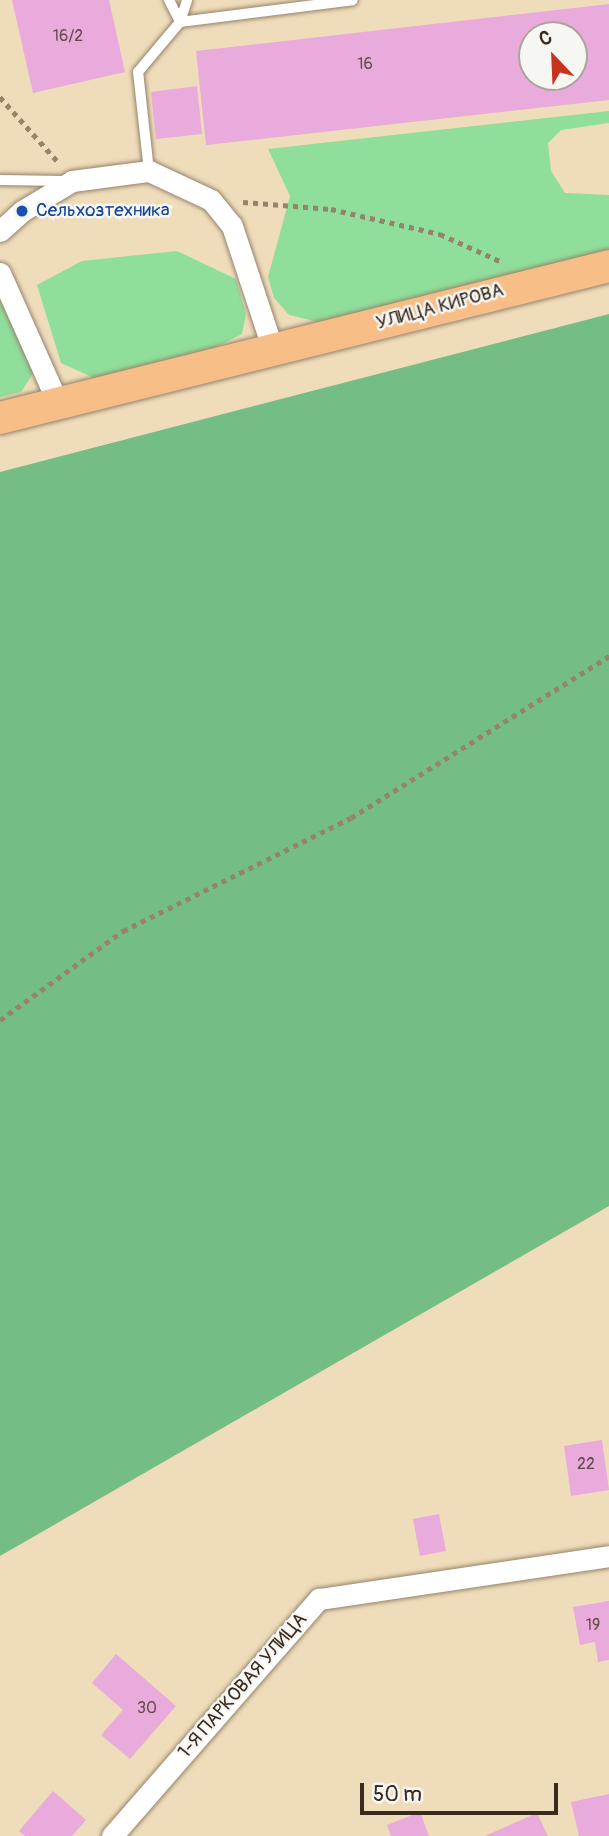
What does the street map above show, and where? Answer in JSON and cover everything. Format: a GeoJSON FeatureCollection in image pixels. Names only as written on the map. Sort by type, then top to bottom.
{"type":"FeatureCollection","features":[{"type":"Feature","properties":{"kind":"main road","name":"УЛИЦА КИРОВА"},"geometry":{"type":"LineString","coordinates":[[0,418],[543,280],[609,266]]}},
{"type":"Feature","properties":{"kind":"street"},"geometry":{"type":"LineString","coordinates":[[0,231],[22,211],[72,181],[149,171],[211,200],[232,226],[272,351]]}},
{"type":"Feature","properties":{"kind":"street"},"geometry":{"type":"LineString","coordinates":[[0,273],[58,403]]}},
{"type":"Feature","properties":{"kind":"street","name":"1-Я ПАРКОВАЯ УЛИЦА"},"geometry":{"type":"LineString","coordinates":[[113,1836],[319,1599],[609,1556]]}},
{"type":"Feature","properties":{"kind":"lane"},"geometry":{"type":"LineString","coordinates":[[169,0],[180,22]]}},
{"type":"Feature","properties":{"kind":"lane"},"geometry":{"type":"LineString","coordinates":[[149,171],[138,72],[180,22],[187,0]]}},
{"type":"Feature","properties":{"kind":"lane"},"geometry":{"type":"LineString","coordinates":[[180,22],[353,0]]}},
{"type":"Feature","properties":{"kind":"lane"},"geometry":{"type":"LineString","coordinates":[[0,180],[72,181]]}},
{"type":"Feature","properties":{"kind":"path"},"geometry":{"type":"LineString","coordinates":[[0,97],[72,181]]}},
{"type":"Feature","properties":{"kind":"path"},"geometry":{"type":"LineString","coordinates":[[211,200],[331,209],[440,234],[543,280]]}},
{"type":"Feature","properties":{"kind":"path"},"geometry":{"type":"LineString","coordinates":[[0,1020],[123,931],[351,818],[609,656]]}},
{"type":"Feature","properties":{"kind":"green space"},"geometry":{"type":"Polygon","coordinates":[[[609,111],[609,123],[561,130],[548,143],[551,171],[565,193],[609,195],[609,254],[318,322],[289,315],[274,298],[268,277],[290,196],[268,149],[609,111]]]}},
{"type":"Feature","properties":{"kind":"green space"},"geometry":{"type":"Polygon","coordinates":[[[177,251],[236,279],[246,314],[242,334],[216,347],[94,378],[61,363],[37,285],[82,261],[177,251]]]}},
{"type":"Feature","properties":{"kind":"green space"},"geometry":{"type":"Polygon","coordinates":[[[0,300],[34,372],[21,392],[0,397],[0,300]]]}},
{"type":"Feature","properties":{"kind":"green space"},"geometry":{"type":"Polygon","coordinates":[[[609,314],[609,1206],[0,1556],[0,472],[609,314]]]}},
{"type":"Feature","properties":{"kind":"building"},"geometry":{"type":"Polygon","coordinates":[[[12,0],[109,0],[125,72],[33,93],[12,0]]]}},
{"type":"Feature","properties":{"kind":"building"},"geometry":{"type":"Polygon","coordinates":[[[609,4],[609,100],[206,145],[196,51],[609,4]]]}},
{"type":"Feature","properties":{"kind":"building"},"geometry":{"type":"Polygon","coordinates":[[[197,86],[202,134],[156,139],[151,92],[197,86]]]}},
{"type":"Feature","properties":{"kind":"building"},"geometry":{"type":"Polygon","coordinates":[[[602,1440],[609,1490],[571,1496],[564,1446],[602,1440]]]}},
{"type":"Feature","properties":{"kind":"building"},"geometry":{"type":"Polygon","coordinates":[[[439,1514],[446,1551],[420,1556],[413,1519],[439,1514]]]}},
{"type":"Feature","properties":{"kind":"building"},"geometry":{"type":"Polygon","coordinates":[[[609,1601],[609,1660],[598,1662],[595,1642],[580,1645],[573,1607],[609,1601]]]}},
{"type":"Feature","properties":{"kind":"building"},"geometry":{"type":"Polygon","coordinates":[[[116,1654],[176,1706],[130,1759],[101,1735],[123,1710],[92,1683],[116,1654]]]}},
{"type":"Feature","properties":{"kind":"building"},"geometry":{"type":"Polygon","coordinates":[[[53,1791],[86,1820],[72,1836],[25,1836],[19,1831],[53,1791]]]}},
{"type":"Feature","properties":{"kind":"building"},"geometry":{"type":"Polygon","coordinates":[[[609,1794],[609,1836],[579,1836],[571,1802],[609,1794]]]}},
{"type":"Feature","properties":{"kind":"building"},"geometry":{"type":"Polygon","coordinates":[[[420,1812],[429,1836],[391,1836],[387,1825],[420,1812]]]}},
{"type":"Feature","properties":{"kind":"building"},"geometry":{"type":"Polygon","coordinates":[[[537,1813],[548,1836],[485,1836],[537,1813]]]}},
{"type":"Feature","properties":{"kind":"place","name":"Сельхозтехника"},"geometry":{"type":"Point","coordinates":[22,211]}}]}
